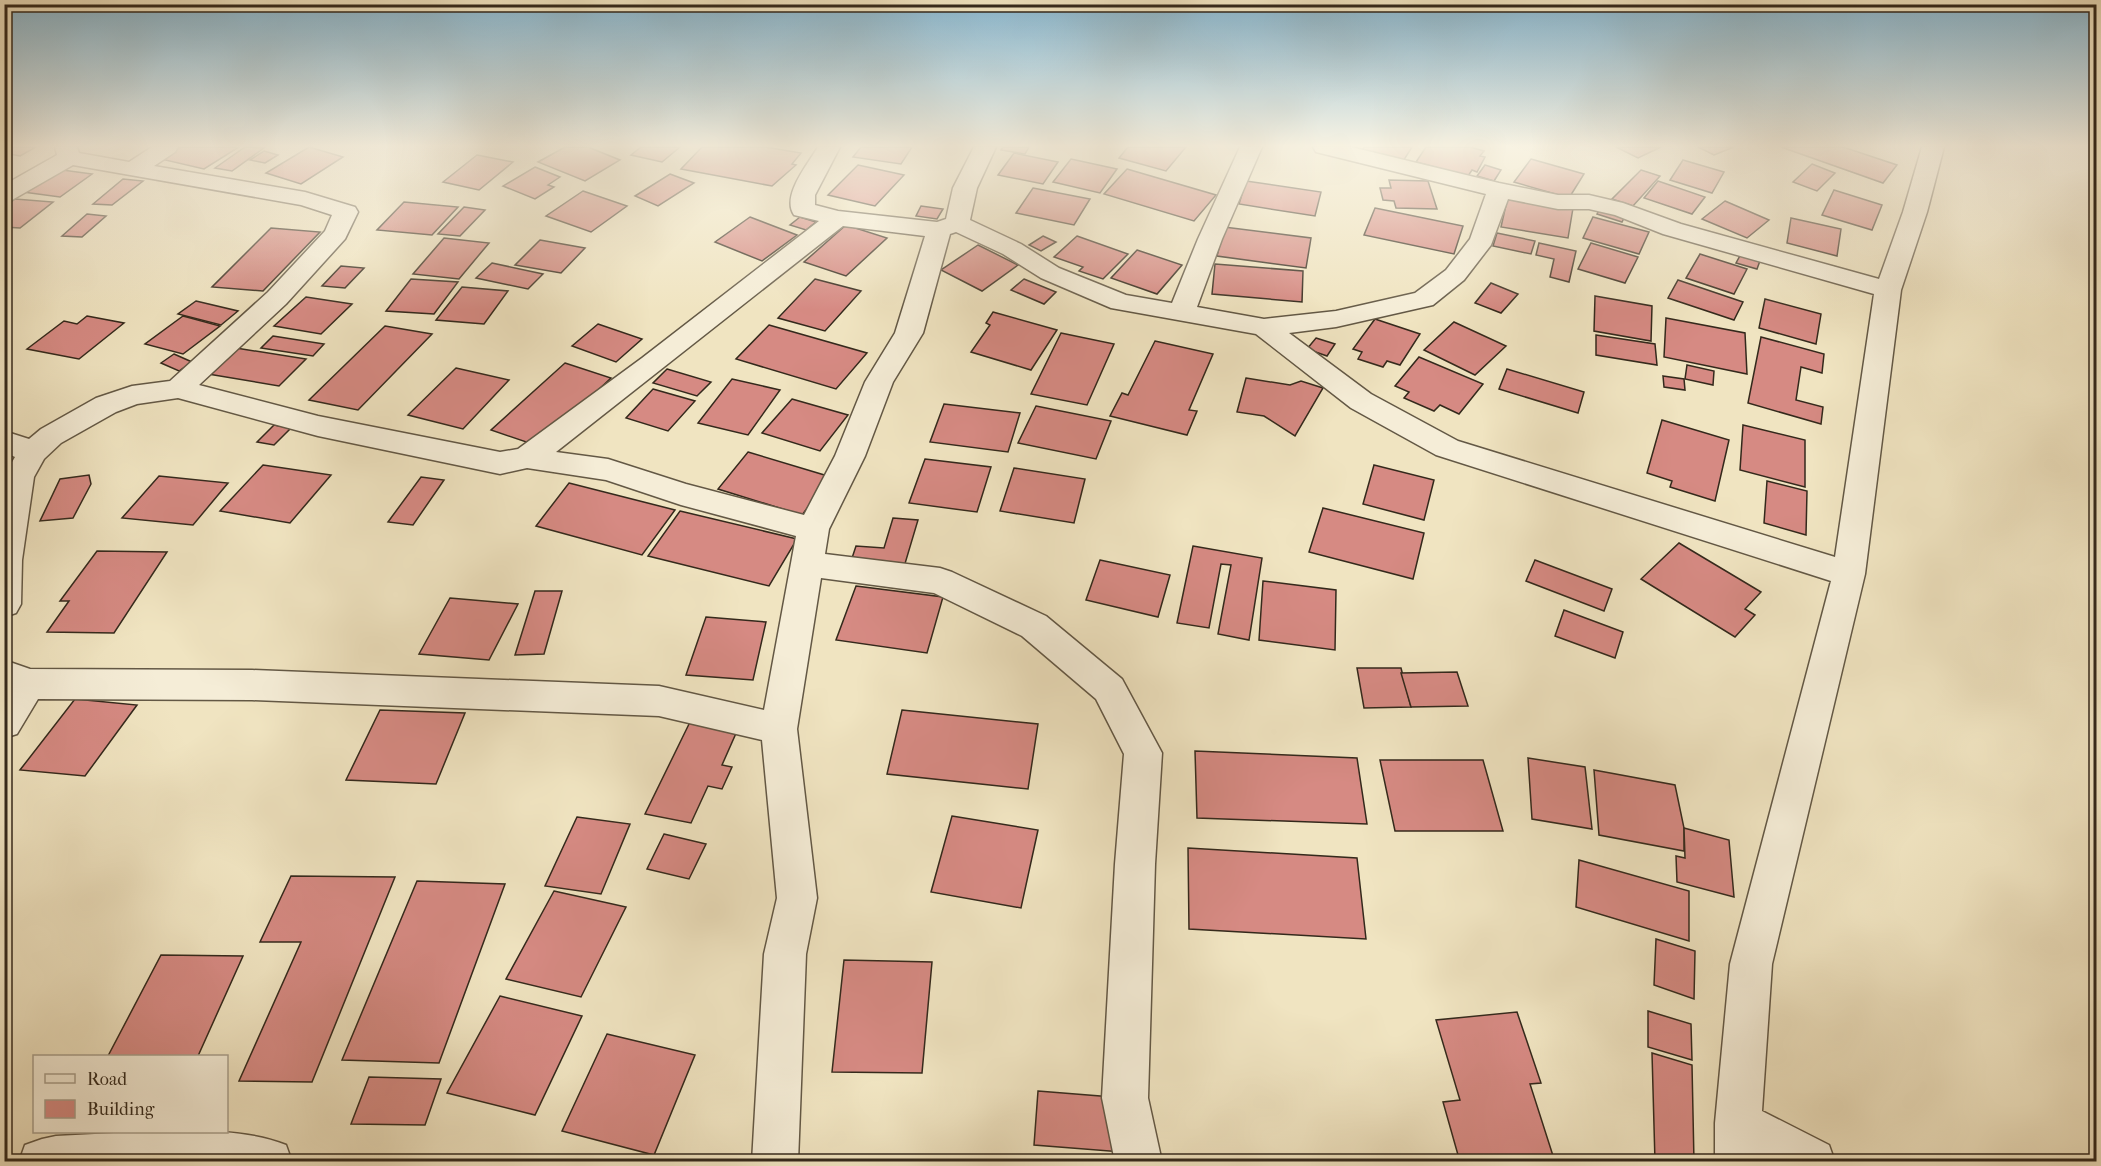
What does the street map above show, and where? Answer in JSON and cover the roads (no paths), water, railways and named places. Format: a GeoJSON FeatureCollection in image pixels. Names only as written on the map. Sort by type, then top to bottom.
{"type":"FeatureCollection","features":[{"type":"Feature","properties":{"kind":"street"},"geometry":{"type":"LineString","coordinates":[[178,389],[277,298],[336,234],[346,212],[313,201]]}},
{"type":"Feature","properties":{"kind":"street"},"geometry":{"type":"LineString","coordinates":[[803,201],[803,210],[838,218],[948,226],[1012,249],[1050,273],[1110,298],[1264,327],[1336,319],[1424,299],[1455,275],[1482,240],[1495,201]]}},
{"type":"Feature","properties":{"kind":"street"},"geometry":{"type":"LineString","coordinates":[[775,1161],[785,954],[797,897],[779,729],[810,546],[850,456],[879,382],[909,333],[959,201]]}},
{"type":"Feature","properties":{"kind":"street"},"geometry":{"type":"LineString","coordinates":[[1181,313],[1210,239],[1228,201]]}},
{"type":"Feature","properties":{"kind":"street"},"geometry":{"type":"LineString","coordinates":[[1555,201],[1589,202],[1623,210],[1672,230],[1888,290]]}},
{"type":"Feature","properties":{"kind":"street"},"geometry":{"type":"LineString","coordinates":[[1812,1161],[1738,1142],[1751,964],[1849,574],[1888,290],[1918,201]]}},
{"type":"Feature","properties":{"kind":"street"},"geometry":{"type":"LineString","coordinates":[[527,458],[652,364],[838,218]]}},
{"type":"Feature","properties":{"kind":"street"},"geometry":{"type":"LineString","coordinates":[[1264,327],[1361,401],[1447,448],[1849,574]]}},
{"type":"Feature","properties":{"kind":"street"},"geometry":{"type":"LineString","coordinates":[[4,604],[6,560],[19,477],[33,452],[51,436],[106,405],[132,395],[178,389],[318,426],[500,463],[527,458],[608,470],[681,494],[810,546],[940,581],[1034,626],[1109,689],[1143,753],[1135,864],[1125,1098],[1139,1161]]}},
{"type":"Feature","properties":{"kind":"street"},"geometry":{"type":"LineString","coordinates":[[4,441],[33,452]]}},
{"type":"Feature","properties":{"kind":"street"},"geometry":{"type":"LineString","coordinates":[[4,723],[16,679],[122,686],[252,684],[659,701],[779,729]]}},
{"type":"Feature","properties":{"kind":"street"},"geometry":{"type":"LineString","coordinates":[[42,1161],[69,1157],[230,1156],[269,1161]]}}]}
